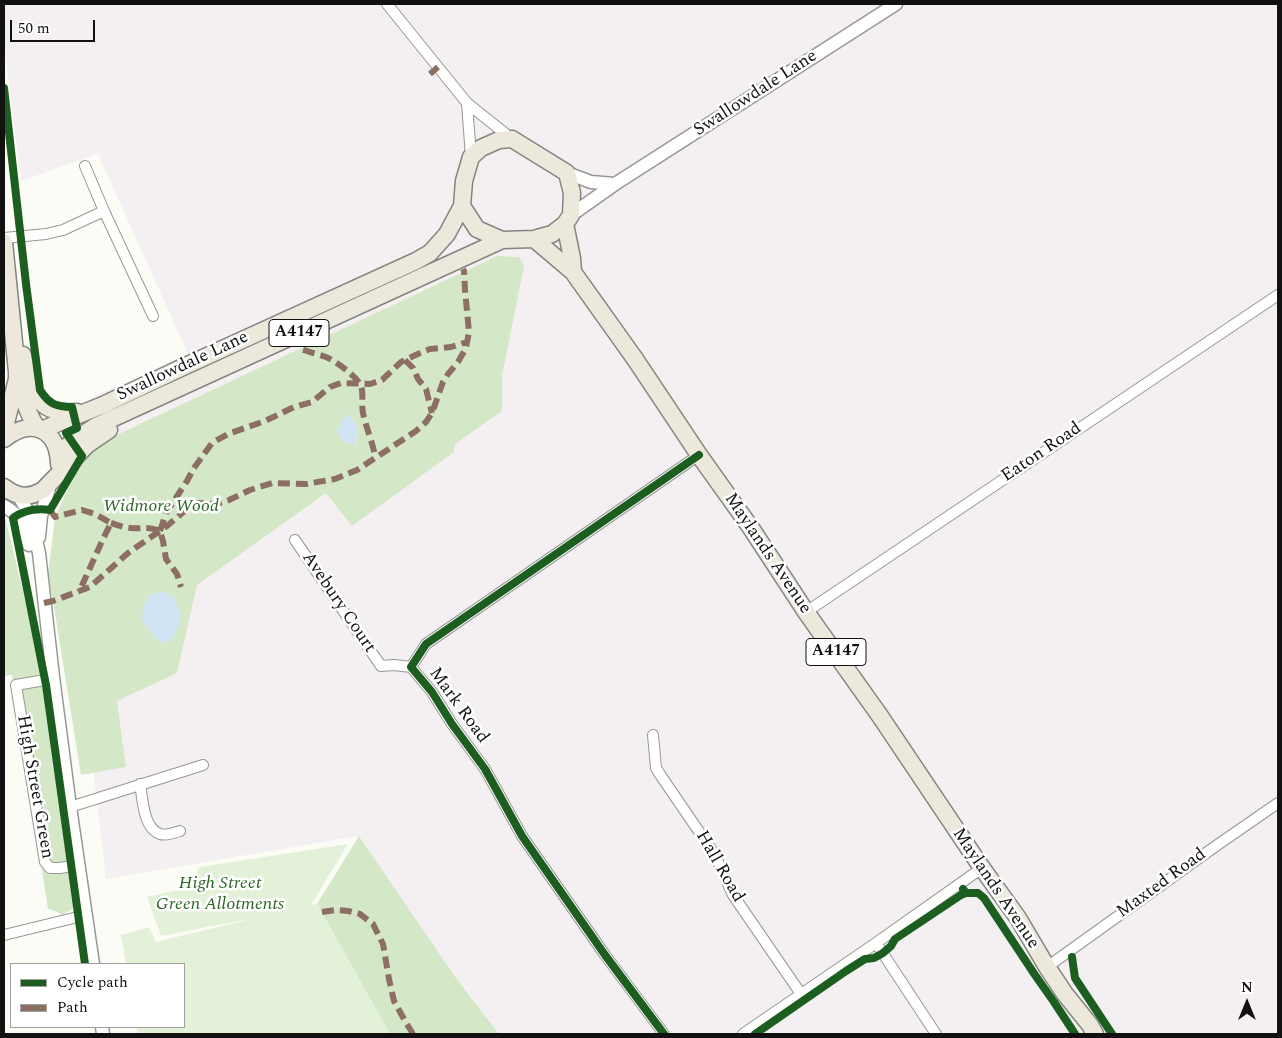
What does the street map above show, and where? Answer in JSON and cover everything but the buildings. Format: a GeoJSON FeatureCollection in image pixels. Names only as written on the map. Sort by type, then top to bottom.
{"type":"FeatureCollection","features":[{"type":"Feature","properties":{"kind":"main road"},"geometry":{"type":"LineString","coordinates":[[512,139],[567,173],[572,193],[568,219],[552,234],[534,239],[502,240],[477,230],[462,206],[464,181],[471,157],[481,148],[500,140],[512,139]]}},
{"type":"Feature","properties":{"kind":"main road","name":"Swallowdale Lane"},"geometry":{"type":"LineString","coordinates":[[4,439],[17,430],[31,427],[39,429],[103,405],[184,366],[416,261],[430,253],[447,234],[462,206]]}},
{"type":"Feature","properties":{"kind":"main road","name":"Maylands Avenue"},"geometry":{"type":"LineString","coordinates":[[568,219],[573,272]]}},
{"type":"Feature","properties":{"kind":"main road","name":"Maylands Avenue"},"geometry":{"type":"LineString","coordinates":[[534,239],[573,272],[635,359],[806,612],[1018,918],[1064,994],[1096,1034]]}},
{"type":"Feature","properties":{"kind":"main road","name":"Swallowdale Lane"},"geometry":{"type":"LineString","coordinates":[[58,455],[84,433],[502,240]]}},
{"type":"Feature","properties":{"kind":"main road","name":"A4147"},"geometry":{"type":"LineString","coordinates":[[4,242],[17,379]]}},
{"type":"Feature","properties":{"kind":"main road","name":"Swallowdale Lane"},"geometry":{"type":"LineString","coordinates":[[10,299],[24,361],[33,391],[40,402],[52,410],[70,413],[103,405]]}},
{"type":"Feature","properties":{"kind":"main road"},"geometry":{"type":"LineString","coordinates":[[17,379],[32,419],[39,429],[52,438],[56,446],[59,466],[54,479]]}},
{"type":"Feature","properties":{"kind":"main road"},"geometry":{"type":"LineString","coordinates":[[4,431],[17,379]]}},
{"type":"Feature","properties":{"kind":"main road","name":"Swallowdale Lane"},"geometry":{"type":"LineString","coordinates":[[18,495],[37,494],[87,445],[112,428],[187,386]]}},
{"type":"Feature","properties":{"kind":"main road"},"geometry":{"type":"LineString","coordinates":[[4,486],[13,494],[18,495]]}},
{"type":"Feature","properties":{"kind":"street"},"geometry":{"type":"LineString","coordinates":[[387,4],[467,103],[512,139]]}},
{"type":"Feature","properties":{"kind":"street","name":"Swallowdale Lane"},"geometry":{"type":"LineString","coordinates":[[568,219],[615,184],[896,4]]}},
{"type":"Feature","properties":{"kind":"street"},"geometry":{"type":"LineString","coordinates":[[467,103],[471,157]]}},
{"type":"Feature","properties":{"kind":"street"},"geometry":{"type":"LineString","coordinates":[[85,166],[153,316]]}},
{"type":"Feature","properties":{"kind":"street"},"geometry":{"type":"LineString","coordinates":[[567,173],[591,182],[615,184]]}},
{"type":"Feature","properties":{"kind":"street"},"geometry":{"type":"LineString","coordinates":[[4,238],[46,234],[63,230],[104,211]]}},
{"type":"Feature","properties":{"kind":"street","name":"Eaton Road"},"geometry":{"type":"LineString","coordinates":[[806,612],[1278,295]]}},
{"type":"Feature","properties":{"kind":"street","name":"Mark Road"},"geometry":{"type":"LineString","coordinates":[[664,1034],[605,955],[526,842],[485,769],[452,724],[432,692],[411,667],[426,644],[699,455]]}},
{"type":"Feature","properties":{"kind":"street","name":"High Street Green"},"geometry":{"type":"LineString","coordinates":[[39,553],[41,516],[54,479]]}},
{"type":"Feature","properties":{"kind":"street","name":"High Street Green"},"geometry":{"type":"LineString","coordinates":[[18,495],[30,515],[39,553],[53,677],[93,963]]}},
{"type":"Feature","properties":{"kind":"street","name":"High Street Green"},"geometry":{"type":"LineString","coordinates":[[4,506],[17,515],[23,524],[43,590]]}},
{"type":"Feature","properties":{"kind":"street","name":"Avebury Court"},"geometry":{"type":"LineString","coordinates":[[295,540],[381,666],[411,667]]}},
{"type":"Feature","properties":{"kind":"street","name":"High Street Green"},"geometry":{"type":"LineString","coordinates":[[53,677],[16,685],[45,862],[50,868],[78,865]]}},
{"type":"Feature","properties":{"kind":"street","name":"Hall Road"},"geometry":{"type":"LineString","coordinates":[[653,734],[656,768],[660,776],[715,855],[733,894],[801,994]]}},
{"type":"Feature","properties":{"kind":"street"},"geometry":{"type":"LineString","coordinates":[[70,806],[202,765]]}},
{"type":"Feature","properties":{"kind":"street"},"geometry":{"type":"LineString","coordinates":[[140,784],[147,822],[150,828],[161,834],[180,831]]}},
{"type":"Feature","properties":{"kind":"street","name":"Maxted Road"},"geometry":{"type":"LineString","coordinates":[[1047,967],[1278,803]]}},
{"type":"Feature","properties":{"kind":"street"},"geometry":{"type":"LineString","coordinates":[[742,1034],[982,868]]}},
{"type":"Feature","properties":{"kind":"street"},"geometry":{"type":"LineString","coordinates":[[4,935],[86,915]]}},
{"type":"Feature","properties":{"kind":"street"},"geometry":{"type":"LineString","coordinates":[[876,943],[936,1034]]}},
{"type":"Feature","properties":{"kind":"shaded area"},"geometry":{"type":"Polygon","coordinates":[[[4,4],[1278,4],[1278,1034],[499,1034],[456,978],[359,836],[106,879],[60,489],[90,398],[188,354],[98,154],[21,181],[4,43],[4,4]]]}},
{"type":"Feature","properties":{"kind":"green space","name":"Widmore Wood"},"geometry":{"type":"Polygon","coordinates":[[[497,256],[519,257],[524,266],[502,376],[502,411],[455,444],[454,452],[352,526],[326,493],[197,585],[177,673],[117,701],[126,767],[81,775],[48,576],[55,517],[87,449],[497,256]],[[347,414],[342,421],[342,441],[356,446],[358,436],[356,424],[347,414]]]}},
{"type":"Feature","properties":{"kind":"green space"},"geometry":{"type":"Polygon","coordinates":[[[4,513],[39,658],[74,908],[62,915],[48,909],[12,675],[4,676],[4,513]]]}},
{"type":"Feature","properties":{"kind":"green space"},"geometry":{"type":"Polygon","coordinates":[[[359,836],[456,978],[499,1034],[390,1034],[317,904],[359,836]]]}},
{"type":"Feature","properties":{"kind":"green space","name":"High Street Green Allotments"},"geometry":{"type":"Polygon","coordinates":[[[348,844],[311,905],[317,904],[390,1034],[138,1034],[136,1028],[185,1028],[185,963],[126,963],[121,935],[149,927],[156,942],[254,918],[161,936],[147,897],[187,888],[200,867],[348,844]]]}},
{"type":"Feature","properties":{"kind":"water"},"geometry":{"type":"Polygon","coordinates":[[[347,414],[354,421],[357,428],[356,446],[342,441],[337,431],[347,414]]]}},
{"type":"Feature","properties":{"kind":"water"},"geometry":{"type":"Polygon","coordinates":[[[162,591],[175,598],[179,611],[179,624],[173,638],[163,644],[152,634],[142,620],[143,607],[148,596],[162,591]]]}},
{"type":"Feature","properties":{"kind":"marked path"},"geometry":{"type":"LineString","coordinates":[[430,74],[438,67]]}},
{"type":"Feature","properties":{"kind":"marked path"},"geometry":{"type":"LineString","coordinates":[[44,603],[90,587],[128,553],[197,503],[216,504],[272,483],[306,484],[335,479],[357,470],[416,431],[432,413],[443,382],[466,348],[469,332],[463,269]]}},
{"type":"Feature","properties":{"kind":"marked path"},"geometry":{"type":"LineString","coordinates":[[295,335],[300,349],[330,359],[359,382],[362,389],[363,413],[375,457]]}},
{"type":"Feature","properties":{"kind":"marked path"},"geometry":{"type":"LineString","coordinates":[[160,531],[166,513],[212,443],[228,434],[265,421],[294,407],[312,402],[330,387],[341,383],[370,384],[382,380],[401,362],[420,353],[430,349],[451,347],[467,342]]}},
{"type":"Feature","properties":{"kind":"marked path"},"geometry":{"type":"LineString","coordinates":[[405,360],[413,368],[418,379],[426,389],[432,413]]}},
{"type":"Feature","properties":{"kind":"marked path"},"geometry":{"type":"LineString","coordinates":[[50,510],[55,517],[82,510],[95,514],[111,523],[79,592]]}},
{"type":"Feature","properties":{"kind":"marked path"},"geometry":{"type":"LineString","coordinates":[[111,523],[126,528],[149,528],[160,531],[166,559],[177,574],[181,587]]}},
{"type":"Feature","properties":{"kind":"marked path"},"geometry":{"type":"LineString","coordinates":[[322,912],[348,911],[360,914],[373,924],[383,944],[394,1001],[413,1034]]}},
{"type":"Feature","properties":{"kind":"cycle path"},"geometry":{"type":"LineString","coordinates":[[4,88],[40,390],[53,404],[72,407],[77,428],[66,433],[82,456],[50,510],[31,510],[13,518],[46,685],[85,963]]}},
{"type":"Feature","properties":{"kind":"cycle path"},"geometry":{"type":"LineString","coordinates":[[664,1034],[605,955],[522,836],[485,769],[452,724],[432,692],[411,667],[426,644],[699,455]]}},
{"type":"Feature","properties":{"kind":"cycle path"},"geometry":{"type":"LineString","coordinates":[[963,889],[966,893],[978,893],[984,898],[1075,1034]]}},
{"type":"Feature","properties":{"kind":"cycle path"},"geometry":{"type":"LineString","coordinates":[[755,1034],[846,971],[865,959],[874,958],[883,953],[891,946],[895,939],[966,893]]}},
{"type":"Feature","properties":{"kind":"cycle path"},"geometry":{"type":"LineString","coordinates":[[1072,957],[1075,978],[1112,1034]]}}]}
